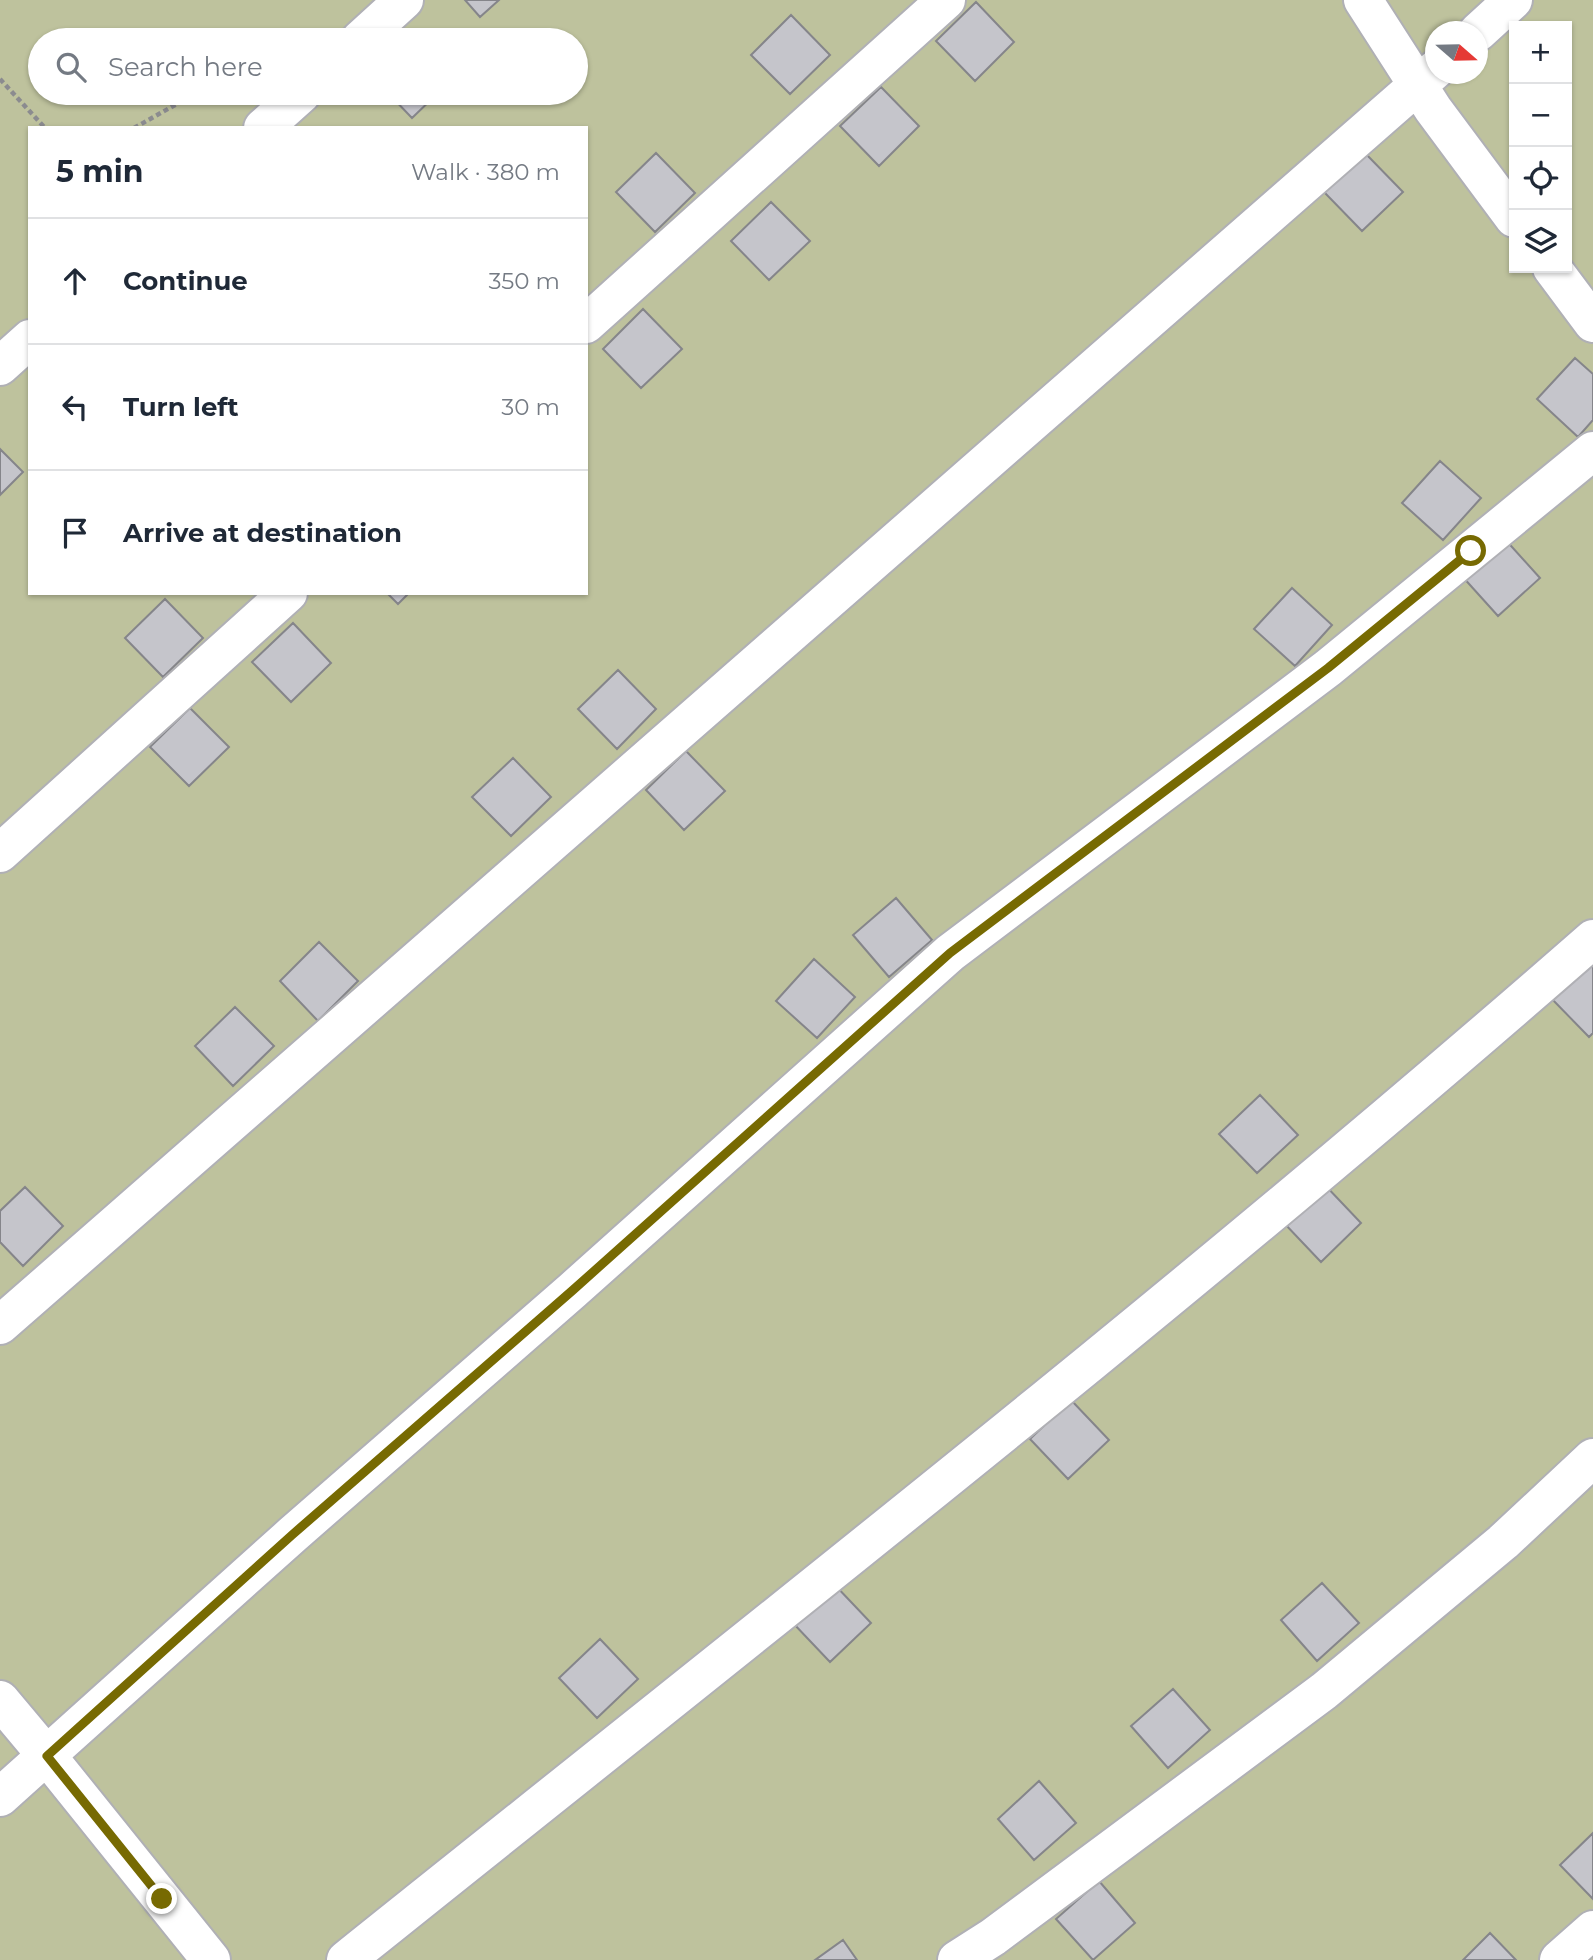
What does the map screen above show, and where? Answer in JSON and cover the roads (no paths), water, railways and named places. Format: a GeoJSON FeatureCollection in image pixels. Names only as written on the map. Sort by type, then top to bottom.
{"type":"FeatureCollection","features":[{"type":"Feature","properties":{"kind":"street"},"geometry":{"type":"LineString","coordinates":[[373,28],[404,0]]}},
{"type":"Feature","properties":{"kind":"street"},"geometry":{"type":"LineString","coordinates":[[588,322],[946,0]]}},
{"type":"Feature","properties":{"kind":"street"},"geometry":{"type":"LineString","coordinates":[[1363,0],[1425,76]]}},
{"type":"Feature","properties":{"kind":"street"},"geometry":{"type":"LineString","coordinates":[[1488,23],[1513,0]]}},
{"type":"Feature","properties":{"kind":"street"},"geometry":{"type":"LineString","coordinates":[[0,1325],[1425,78]]}},
{"type":"Feature","properties":{"kind":"street"},"geometry":{"type":"LineString","coordinates":[[1430,84],[1509,210]]}},
{"type":"Feature","properties":{"kind":"street"},"geometry":{"type":"LineString","coordinates":[[265,126],[289,105]]}},
{"type":"Feature","properties":{"kind":"street"},"geometry":{"type":"LineString","coordinates":[[1556,273],[1593,323]]}},
{"type":"Feature","properties":{"kind":"street"},"geometry":{"type":"LineString","coordinates":[[0,366],[28,341]]}},
{"type":"Feature","properties":{"kind":"street"},"geometry":{"type":"LineString","coordinates":[[0,1797],[950,953],[1328,668],[1593,451]]}},
{"type":"Feature","properties":{"kind":"street"},"geometry":{"type":"LineString","coordinates":[[0,853],[286,595]]}},
{"type":"Feature","properties":{"kind":"street"},"geometry":{"type":"LineString","coordinates":[[346,1960],[929,1493],[1435,1077],[1593,939]]}},
{"type":"Feature","properties":{"kind":"street"},"geometry":{"type":"LineString","coordinates":[[957,1960],[993,1937],[1324,1691],[1503,1542],[1593,1458]]}},
{"type":"Feature","properties":{"kind":"street"},"geometry":{"type":"LineString","coordinates":[[0,1700],[211,1960]]}},
{"type":"Feature","properties":{"kind":"street"},"geometry":{"type":"LineString","coordinates":[[1559,1960],[1593,1930]]}}]}
